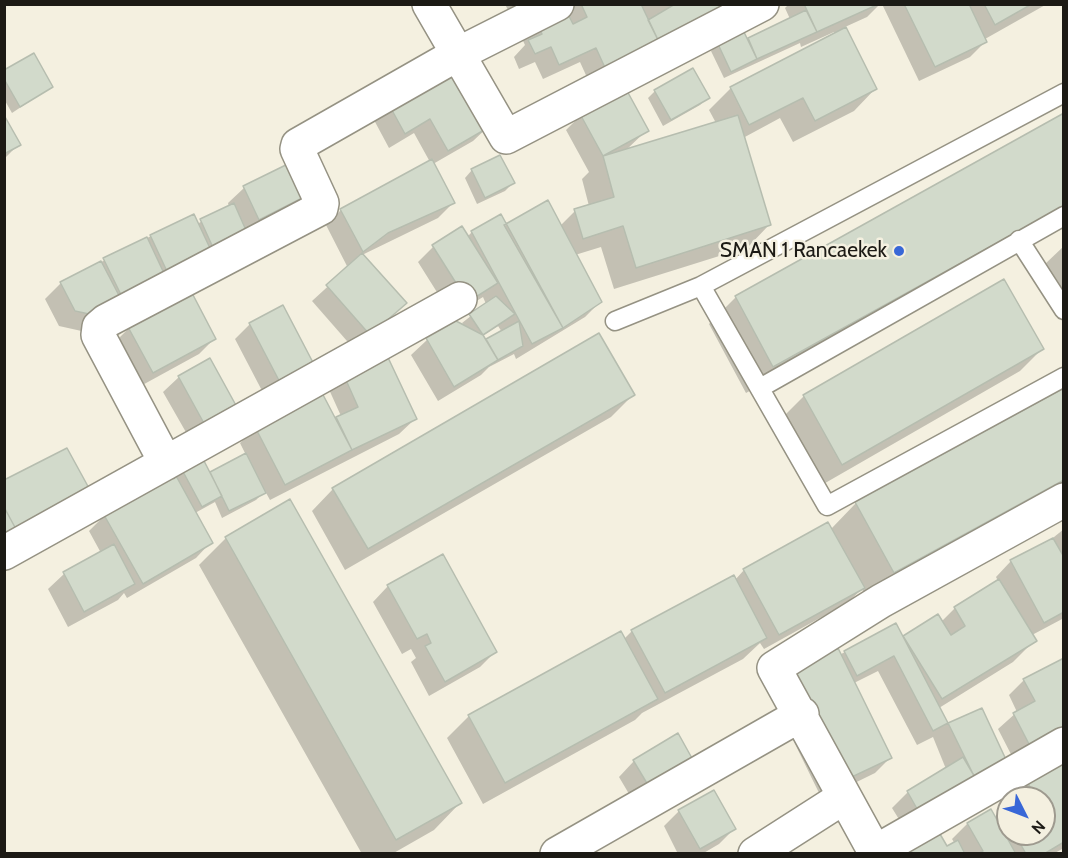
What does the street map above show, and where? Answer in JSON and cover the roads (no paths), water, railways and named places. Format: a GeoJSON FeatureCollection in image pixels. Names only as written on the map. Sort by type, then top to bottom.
{"type":"FeatureCollection","features":[{"type":"Feature","properties":{"kind":"street"},"geometry":{"type":"LineString","coordinates":[[429,4],[506,137],[762,4]]}},
{"type":"Feature","properties":{"kind":"street"},"geometry":{"type":"LineString","coordinates":[[166,463],[98,334],[99,327],[106,321],[321,208],[322,203],[297,149],[298,145],[456,54],[556,4]]}},
{"type":"Feature","properties":{"kind":"street"},"geometry":{"type":"LineString","coordinates":[[4,553],[460,299]]}},
{"type":"Feature","properties":{"kind":"street"},"geometry":{"type":"LineString","coordinates":[[1064,500],[881,601],[774,668],[802,714],[844,797],[876,853],[1064,744]]}},
{"type":"Feature","properties":{"kind":"street"},"geometry":{"type":"LineString","coordinates":[[557,854],[802,714]]}},
{"type":"Feature","properties":{"kind":"street"},"geometry":{"type":"LineString","coordinates":[[755,854],[844,797]]}},
{"type":"Feature","properties":{"kind":"lane"},"geometry":{"type":"LineString","coordinates":[[615,321],[701,286],[1064,93]]}},
{"type":"Feature","properties":{"kind":"lane"},"geometry":{"type":"LineString","coordinates":[[760,388],[1064,216]]}},
{"type":"Feature","properties":{"kind":"lane"},"geometry":{"type":"LineString","coordinates":[[1019,240],[1064,310]]}},
{"type":"Feature","properties":{"kind":"lane"},"geometry":{"type":"LineString","coordinates":[[701,286],[827,506],[1064,377]]}},
{"type":"Feature","properties":{"kind":"place","name":"SMAN 1 Rancaekek"},"geometry":{"type":"Point","coordinates":[899,251]}}]}
